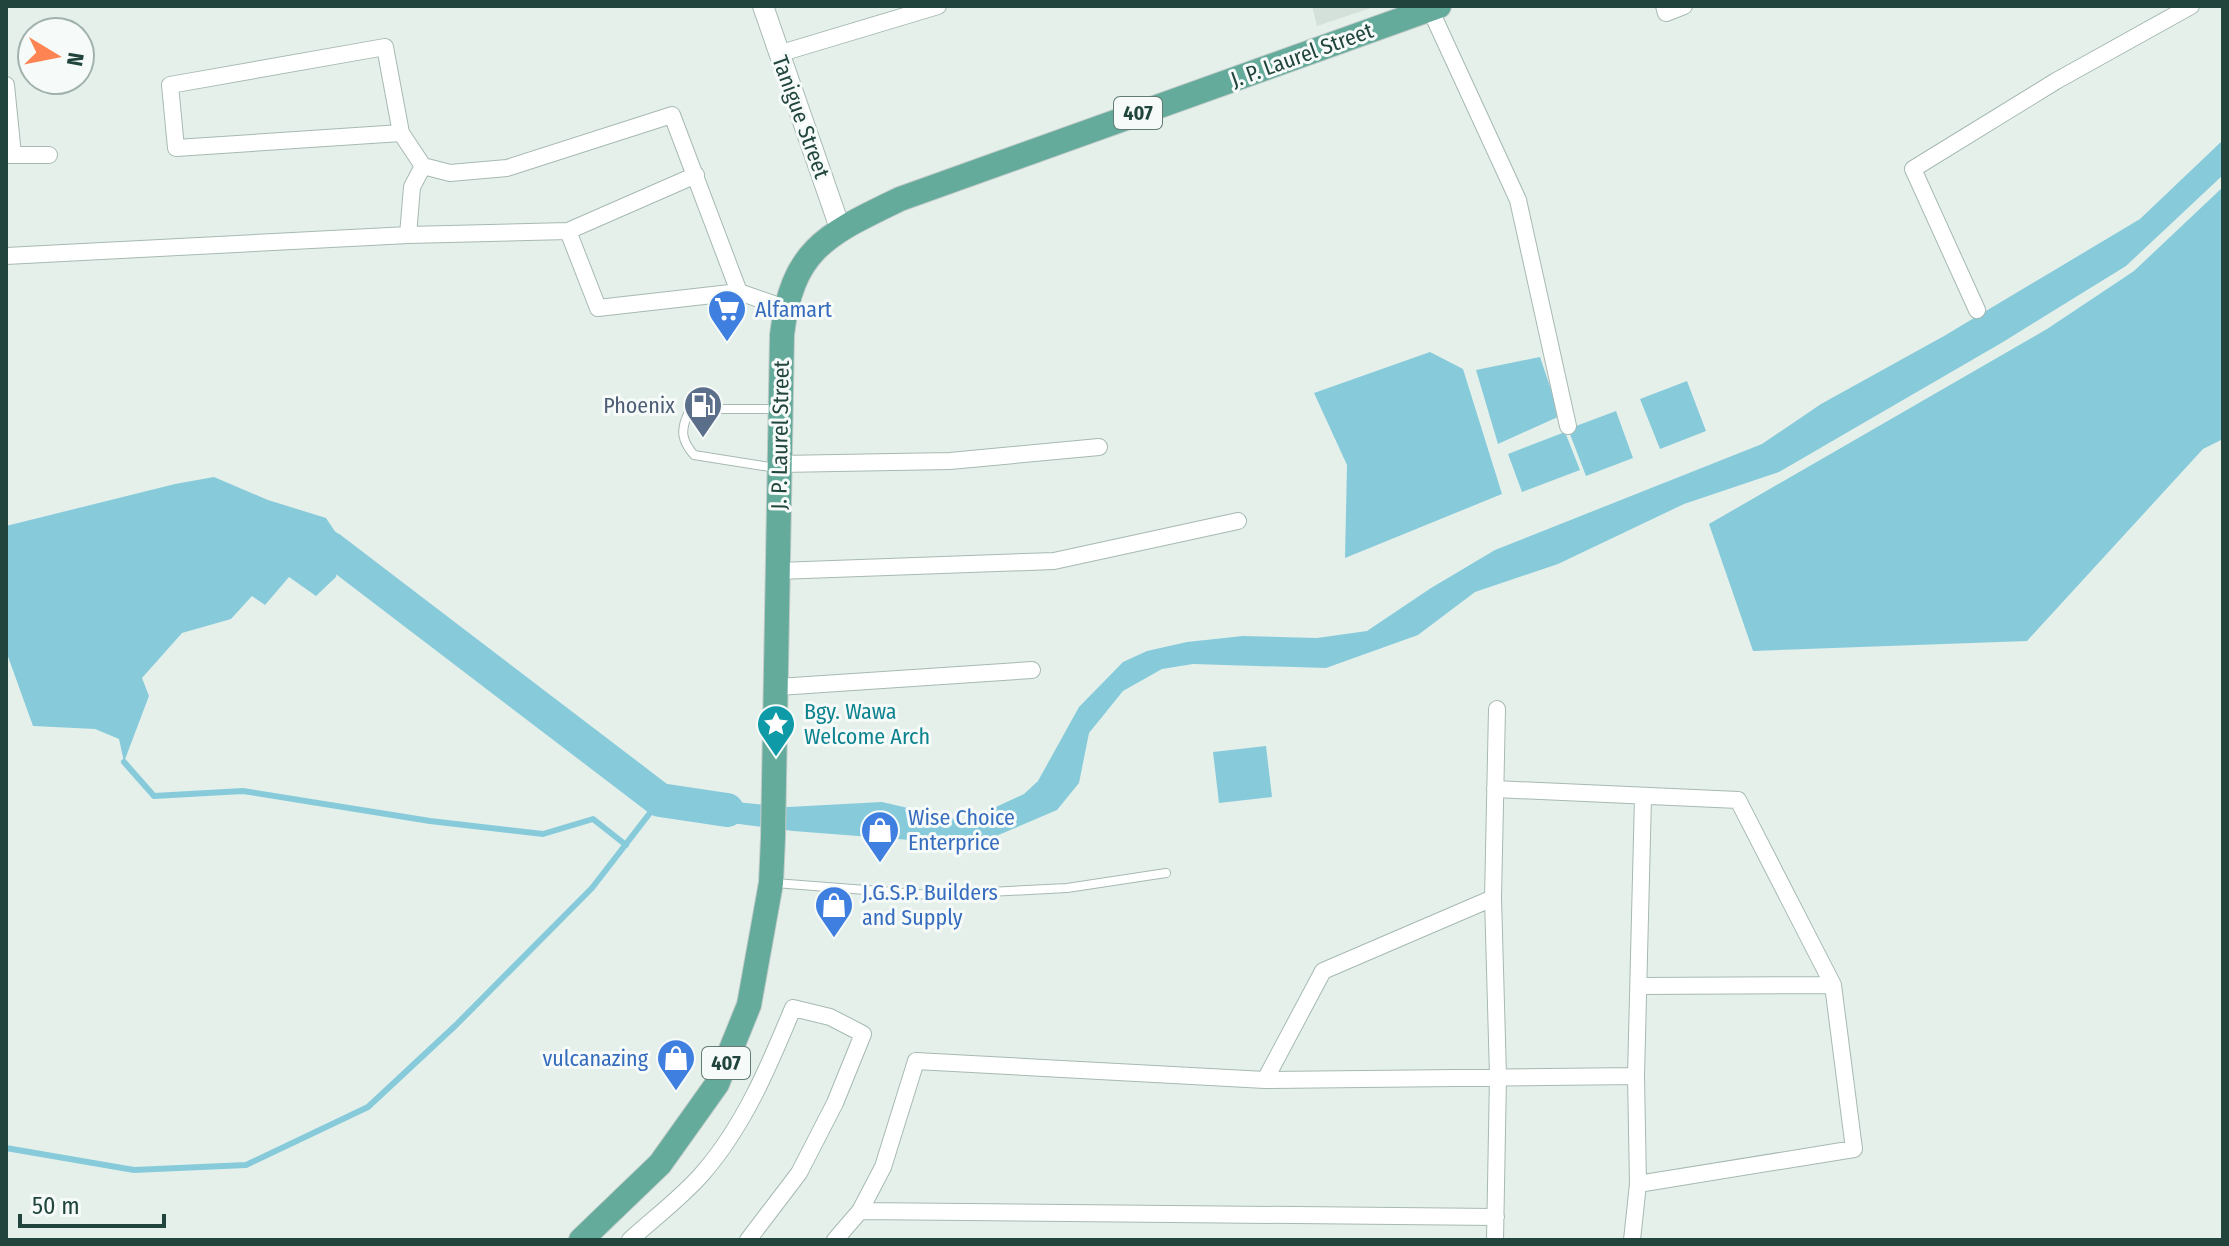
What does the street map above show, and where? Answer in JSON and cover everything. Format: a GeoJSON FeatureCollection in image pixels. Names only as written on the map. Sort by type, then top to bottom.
{"type":"FeatureCollection","features":[{"type":"Feature","properties":{"kind":"main road","name":"J. P. Laurel Street"},"geometry":{"type":"LineString","coordinates":[[581,1240],[660,1164],[717,1084],[749,1005],[771,883],[778,687],[782,335],[792,284],[815,248],[840,228],[900,199],[1434,8]]}},
{"type":"Feature","properties":{"kind":"street","name":"Tanigue Street"},"geometry":{"type":"LineString","coordinates":[[763,6],[840,228]]}},
{"type":"Feature","properties":{"kind":"street"},"geometry":{"type":"LineString","coordinates":[[778,54],[938,6]]}},
{"type":"Feature","properties":{"kind":"street"},"geometry":{"type":"LineString","coordinates":[[1664,6],[1666,13],[1684,6]]}},
{"type":"Feature","properties":{"kind":"street"},"geometry":{"type":"LineString","coordinates":[[1977,310],[1913,169],[2056,81],[2191,6]]}},
{"type":"Feature","properties":{"kind":"street"},"geometry":{"type":"LineString","coordinates":[[1434,8],[1518,200],[1568,426]]}},
{"type":"Feature","properties":{"kind":"street"},"geometry":{"type":"LineString","coordinates":[[401,133],[176,148],[170,85],[385,47],[401,133],[423,166],[450,173],[507,168],[672,115],[739,292]]}},
{"type":"Feature","properties":{"kind":"street"},"geometry":{"type":"LineString","coordinates":[[6,85],[10,155],[49,155]]}},
{"type":"Feature","properties":{"kind":"street"},"geometry":{"type":"LineString","coordinates":[[408,235],[412,187],[423,166]]}},
{"type":"Feature","properties":{"kind":"street"},"geometry":{"type":"LineString","coordinates":[[6,256],[408,235],[568,231],[696,175]]}},
{"type":"Feature","properties":{"kind":"street"},"geometry":{"type":"LineString","coordinates":[[568,231],[598,308],[739,292],[785,308]]}},
{"type":"Feature","properties":{"kind":"street"},"geometry":{"type":"LineString","coordinates":[[780,466],[950,461],[1099,447]]}},
{"type":"Feature","properties":{"kind":"street"},"geometry":{"type":"LineString","coordinates":[[778,571],[1054,561],[1238,521]]}},
{"type":"Feature","properties":{"kind":"street"},"geometry":{"type":"LineString","coordinates":[[778,687],[1032,670]]}},
{"type":"Feature","properties":{"kind":"street"},"geometry":{"type":"LineString","coordinates":[[1495,1240],[1498,1076],[1493,898],[1497,709]]}},
{"type":"Feature","properties":{"kind":"street"},"geometry":{"type":"LineString","coordinates":[[1495,789],[1738,800],[1833,985],[1854,1149],[1638,1184]]}},
{"type":"Feature","properties":{"kind":"street"},"geometry":{"type":"LineString","coordinates":[[1632,1240],[1636,1226],[1638,1184],[1636,1076],[1643,797]]}},
{"type":"Feature","properties":{"kind":"street"},"geometry":{"type":"LineString","coordinates":[[1265,1080],[1323,971],[1493,898]]}},
{"type":"Feature","properties":{"kind":"street"},"geometry":{"type":"LineString","coordinates":[[1640,986],[1833,985]]}},
{"type":"Feature","properties":{"kind":"street"},"geometry":{"type":"LineString","coordinates":[[630,1240],[702,1174],[731,1134],[761,1083],[793,1008],[830,1017],[863,1034],[835,1103],[799,1173],[748,1240]]}},
{"type":"Feature","properties":{"kind":"street"},"geometry":{"type":"LineString","coordinates":[[835,1240],[860,1211],[883,1167],[916,1061],[1265,1080],[1636,1076]]}},
{"type":"Feature","properties":{"kind":"street"},"geometry":{"type":"LineString","coordinates":[[860,1211],[1496,1217]]}},
{"type":"Feature","properties":{"kind":"lane"},"geometry":{"type":"LineString","coordinates":[[780,466],[694,455],[684,443],[682,427],[688,414],[702,409],[781,409]]}},
{"type":"Feature","properties":{"kind":"lane"},"geometry":{"type":"LineString","coordinates":[[771,883],[931,895],[1067,888],[1166,873]]}},
{"type":"Feature","properties":{"kind":"shaded area"},"geometry":{"type":"Polygon","coordinates":[[[1312,6],[1377,6],[1317,26],[1312,6]]]}},
{"type":"Feature","properties":{"kind":"water"},"geometry":{"type":"Polygon","coordinates":[[[2223,140],[2223,175],[2126,266],[2003,342],[1779,472],[1684,504],[1558,564],[1475,592],[1418,635],[1326,668],[1193,664],[1162,669],[1123,691],[1089,733],[1079,783],[1057,810],[975,845],[793,831],[693,818],[675,796],[788,807],[882,802],[964,821],[983,813],[1024,794],[1038,781],[1079,707],[1123,662],[1147,651],[1187,642],[1243,636],[1317,638],[1367,631],[1495,550],[1762,444],[1821,404],[1944,336],[2140,219],[2223,140]]]}},
{"type":"Feature","properties":{"kind":"water"},"geometry":{"type":"Polygon","coordinates":[[[2223,187],[2223,439],[2203,449],[2027,641],[1753,651],[1709,524],[2047,329],[2134,271],[2223,187]]]}},
{"type":"Feature","properties":{"kind":"water"},"geometry":{"type":"Polygon","coordinates":[[[1430,352],[1463,369],[1502,494],[1345,558],[1347,465],[1314,393],[1430,352]]]}},
{"type":"Feature","properties":{"kind":"water"},"geometry":{"type":"Polygon","coordinates":[[[1540,357],[1560,416],[1498,444],[1476,370],[1540,357]]]}},
{"type":"Feature","properties":{"kind":"water"},"geometry":{"type":"Polygon","coordinates":[[[1687,381],[1706,431],[1660,449],[1640,399],[1687,381]]]}},
{"type":"Feature","properties":{"kind":"water"},"geometry":{"type":"Polygon","coordinates":[[[1616,411],[1633,458],[1586,476],[1568,429],[1616,411]]]}},
{"type":"Feature","properties":{"kind":"water"},"geometry":{"type":"Polygon","coordinates":[[[1565,432],[1580,470],[1522,492],[1508,454],[1565,432]]]}},
{"type":"Feature","properties":{"kind":"water"},"geometry":{"type":"Polygon","coordinates":[[[214,477],[268,500],[326,518],[342,542],[336,577],[316,596],[289,577],[265,605],[252,596],[231,619],[182,633],[142,678],[149,696],[124,762],[119,739],[95,729],[33,726],[6,651],[6,526],[214,477]]]}},
{"type":"Feature","properties":{"kind":"water"},"geometry":{"type":"Polygon","coordinates":[[[1266,746],[1272,797],[1219,803],[1213,752],[1266,746]]]}},
{"type":"Feature","properties":{"kind":"waterway"},"geometry":{"type":"LineString","coordinates":[[302,532],[331,549],[660,800],[727,810]]}},
{"type":"Feature","properties":{"kind":"waterway"},"geometry":{"type":"LineString","coordinates":[[124,762],[154,796],[243,791],[430,821],[543,834],[593,819],[626,845]]}},
{"type":"Feature","properties":{"kind":"waterway"},"geometry":{"type":"LineString","coordinates":[[6,1148],[134,1170],[246,1165],[368,1107],[456,1025],[592,888],[660,800]]}},
{"type":"Feature","properties":{"kind":"place","name":"Alfamart"},"geometry":{"type":"Point","coordinates":[727,343]}},
{"type":"Feature","properties":{"kind":"place","name":"Phoenix"},"geometry":{"type":"Point","coordinates":[703,439]}},
{"type":"Feature","properties":{"kind":"place","name":"Bgy. Wawa Welcome Arch"},"geometry":{"type":"Point","coordinates":[776,758]}},
{"type":"Feature","properties":{"kind":"place","name":"Wise Choice Enterprice"},"geometry":{"type":"Point","coordinates":[880,864]}},
{"type":"Feature","properties":{"kind":"place","name":"J.G.S.P. Builders and Supply"},"geometry":{"type":"Point","coordinates":[834,939]}},
{"type":"Feature","properties":{"kind":"place","name":"vulcanazing"},"geometry":{"type":"Point","coordinates":[676,1092]}}]}
